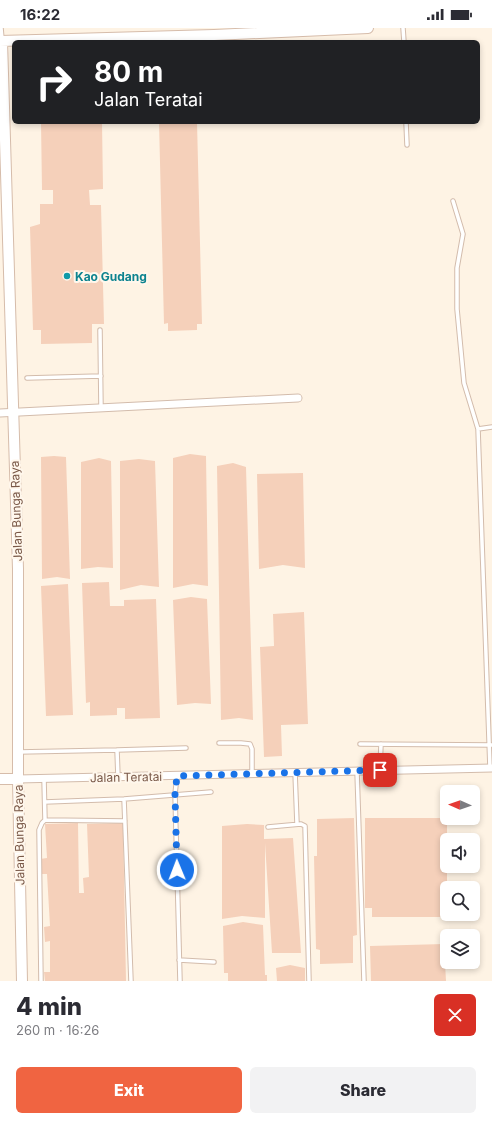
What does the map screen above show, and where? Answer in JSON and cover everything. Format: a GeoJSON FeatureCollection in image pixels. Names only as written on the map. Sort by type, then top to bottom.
{"type":"FeatureCollection","features":[{"type":"Feature","properties":{"kind":"street"},"geometry":{"type":"LineString","coordinates":[[99,40],[197,39],[299,29],[368,28]]}},
{"type":"Feature","properties":{"kind":"street"},"geometry":{"type":"LineString","coordinates":[[1,41],[12,41]]}},
{"type":"Feature","properties":{"kind":"street","name":"Jalan Bunga Raya"},"geometry":{"type":"LineString","coordinates":[[1,41],[18,569],[18,779],[22,981]]}},
{"type":"Feature","properties":{"kind":"street"},"geometry":{"type":"LineString","coordinates":[[0,413],[298,398]]}},
{"type":"Feature","properties":{"kind":"street","name":"Jalan Teratai"},"geometry":{"type":"LineString","coordinates":[[0,779],[491,768]]}},
{"type":"Feature","properties":{"kind":"lane"},"geometry":{"type":"LineString","coordinates":[[1,28],[1,41]]}},
{"type":"Feature","properties":{"kind":"lane"},"geometry":{"type":"LineString","coordinates":[[403,28],[404,40]]}},
{"type":"Feature","properties":{"kind":"lane"},"geometry":{"type":"LineString","coordinates":[[406,124],[407,145]]}},
{"type":"Feature","properties":{"kind":"lane"},"geometry":{"type":"LineString","coordinates":[[453,201],[463,234],[457,268],[457,309],[464,383],[478,429],[486,660],[490,708],[491,768]]}},
{"type":"Feature","properties":{"kind":"lane"},"geometry":{"type":"LineString","coordinates":[[100,330],[102,408]]}},
{"type":"Feature","properties":{"kind":"lane"},"geometry":{"type":"LineString","coordinates":[[27,378],[101,376]]}},
{"type":"Feature","properties":{"kind":"lane"},"geometry":{"type":"LineString","coordinates":[[478,429],[492,427]]}},
{"type":"Feature","properties":{"kind":"lane"},"geometry":{"type":"LineString","coordinates":[[486,660],[492,659]]}},
{"type":"Feature","properties":{"kind":"lane"},"geometry":{"type":"LineString","coordinates":[[219,743],[250,744],[252,749],[252,773]]}},
{"type":"Feature","properties":{"kind":"lane"},"geometry":{"type":"LineString","coordinates":[[360,744],[491,745]]}},
{"type":"Feature","properties":{"kind":"lane"},"geometry":{"type":"LineString","coordinates":[[380,770],[381,744]]}},
{"type":"Feature","properties":{"kind":"lane"},"geometry":{"type":"LineString","coordinates":[[18,752],[186,748]]}},
{"type":"Feature","properties":{"kind":"lane"},"geometry":{"type":"LineString","coordinates":[[117,750],[118,777]]}},
{"type":"Feature","properties":{"kind":"lane"},"geometry":{"type":"LineString","coordinates":[[357,770],[364,981]]}},
{"type":"Feature","properties":{"kind":"lane"},"geometry":{"type":"LineString","coordinates":[[295,772],[297,824]]}},
{"type":"Feature","properties":{"kind":"lane"},"geometry":{"type":"LineString","coordinates":[[177,776],[175,794],[180,981]]}},
{"type":"Feature","properties":{"kind":"lane"},"geometry":{"type":"LineString","coordinates":[[41,981],[39,830],[45,820],[44,778]]}},
{"type":"Feature","properties":{"kind":"lane"},"geometry":{"type":"LineString","coordinates":[[45,802],[124,799],[211,792]]}},
{"type":"Feature","properties":{"kind":"lane"},"geometry":{"type":"LineString","coordinates":[[124,799],[131,981]]}},
{"type":"Feature","properties":{"kind":"lane"},"geometry":{"type":"LineString","coordinates":[[45,820],[125,821]]}},
{"type":"Feature","properties":{"kind":"lane"},"geometry":{"type":"LineString","coordinates":[[268,826],[297,824],[305,827],[309,981]]}},
{"type":"Feature","properties":{"kind":"lane"},"geometry":{"type":"LineString","coordinates":[[179,960],[214,962]]}},
{"type":"Feature","properties":{"kind":"building","name":"Kao Gudang"},"geometry":{"type":"Polygon","coordinates":[[[41,124],[102,124],[103,189],[89,190],[90,205],[101,205],[104,324],[92,324],[92,343],[41,344],[41,330],[33,330],[30,227],[40,224],[40,204],[53,204],[53,190],[42,190],[41,124]]]}},
{"type":"Feature","properties":{"kind":"building"},"geometry":{"type":"Polygon","coordinates":[[[159,124],[197,124],[202,324],[197,324],[197,330],[168,331],[168,323],[164,324],[159,124]]]}},
{"type":"Feature","properties":{"kind":"building"},"geometry":{"type":"Polygon","coordinates":[[[190,454],[206,456],[208,586],[193,584],[173,588],[173,458],[190,454]]]}},
{"type":"Feature","properties":{"kind":"building"},"geometry":{"type":"Polygon","coordinates":[[[41,457],[66,457],[70,579],[57,577],[42,579],[41,457]]]}},
{"type":"Feature","properties":{"kind":"building"},"geometry":{"type":"Polygon","coordinates":[[[99,458],[111,461],[113,568],[98,567],[81,569],[81,462],[99,458]]]}},
{"type":"Feature","properties":{"kind":"building"},"geometry":{"type":"Polygon","coordinates":[[[139,459],[155,461],[159,587],[141,585],[120,590],[120,461],[139,459]]]}},
{"type":"Feature","properties":{"kind":"building"},"geometry":{"type":"Polygon","coordinates":[[[233,463],[246,467],[253,720],[239,718],[221,720],[217,466],[233,463]]]}},
{"type":"Feature","properties":{"kind":"building"},"geometry":{"type":"Polygon","coordinates":[[[303,473],[305,568],[283,565],[259,569],[257,474],[303,473]]]}},
{"type":"Feature","properties":{"kind":"building"},"geometry":{"type":"Polygon","coordinates":[[[109,582],[110,606],[124,606],[124,600],[156,599],[160,718],[125,719],[125,708],[117,708],[117,715],[90,716],[90,702],[86,703],[82,583],[109,582]]]}},
{"type":"Feature","properties":{"kind":"building"},"geometry":{"type":"Polygon","coordinates":[[[68,584],[73,715],[46,716],[41,586],[68,584]]]}},
{"type":"Feature","properties":{"kind":"building"},"geometry":{"type":"Polygon","coordinates":[[[191,597],[207,599],[211,704],[195,703],[177,705],[173,600],[191,597]]]}},
{"type":"Feature","properties":{"kind":"building"},"geometry":{"type":"Polygon","coordinates":[[[304,612],[308,724],[281,725],[282,756],[264,757],[260,647],[274,646],[273,614],[304,612]]]}},
{"type":"Feature","properties":{"kind":"building"},"geometry":{"type":"Polygon","coordinates":[[[354,818],[357,935],[353,936],[353,963],[320,964],[320,950],[316,949],[314,856],[317,856],[317,819],[354,818]]]}},
{"type":"Feature","properties":{"kind":"building"},"geometry":{"type":"Polygon","coordinates":[[[365,818],[440,818],[440,825],[447,825],[447,833],[440,833],[440,873],[447,873],[447,881],[440,881],[440,917],[372,917],[372,908],[365,908],[365,818]]]}},
{"type":"Feature","properties":{"kind":"building"},"geometry":{"type":"Polygon","coordinates":[[[78,823],[79,893],[84,893],[83,878],[89,877],[87,824],[123,823],[126,981],[45,981],[44,972],[50,972],[50,941],[45,942],[44,927],[50,926],[47,874],[41,874],[40,859],[47,858],[45,824],[78,823]]]}},
{"type":"Feature","properties":{"kind":"building"},"geometry":{"type":"Polygon","coordinates":[[[247,824],[264,825],[264,839],[293,838],[301,953],[272,953],[265,843],[265,918],[242,916],[222,919],[222,826],[247,824]]]}},
{"type":"Feature","properties":{"kind":"building"},"geometry":{"type":"Polygon","coordinates":[[[243,922],[263,925],[265,975],[267,975],[267,981],[228,981],[228,973],[224,973],[223,926],[243,922]]]}},
{"type":"Feature","properties":{"kind":"building"},"geometry":{"type":"Polygon","coordinates":[[[440,944],[440,969],[445,969],[446,981],[371,981],[370,946],[440,944]]]}},
{"type":"Feature","properties":{"kind":"building"},"geometry":{"type":"Polygon","coordinates":[[[290,965],[305,968],[305,981],[277,981],[276,968],[290,965]]]}},
{"type":"Feature","properties":{"kind":"place","name":"Kao Gudang"},"geometry":{"type":"Point","coordinates":[67,276]}},
{"type":"Feature","properties":{"kind":"route"},"geometry":{"type":"LineString","coordinates":[[177,870],[175,794],[177,776],[380,770]]}}]}
